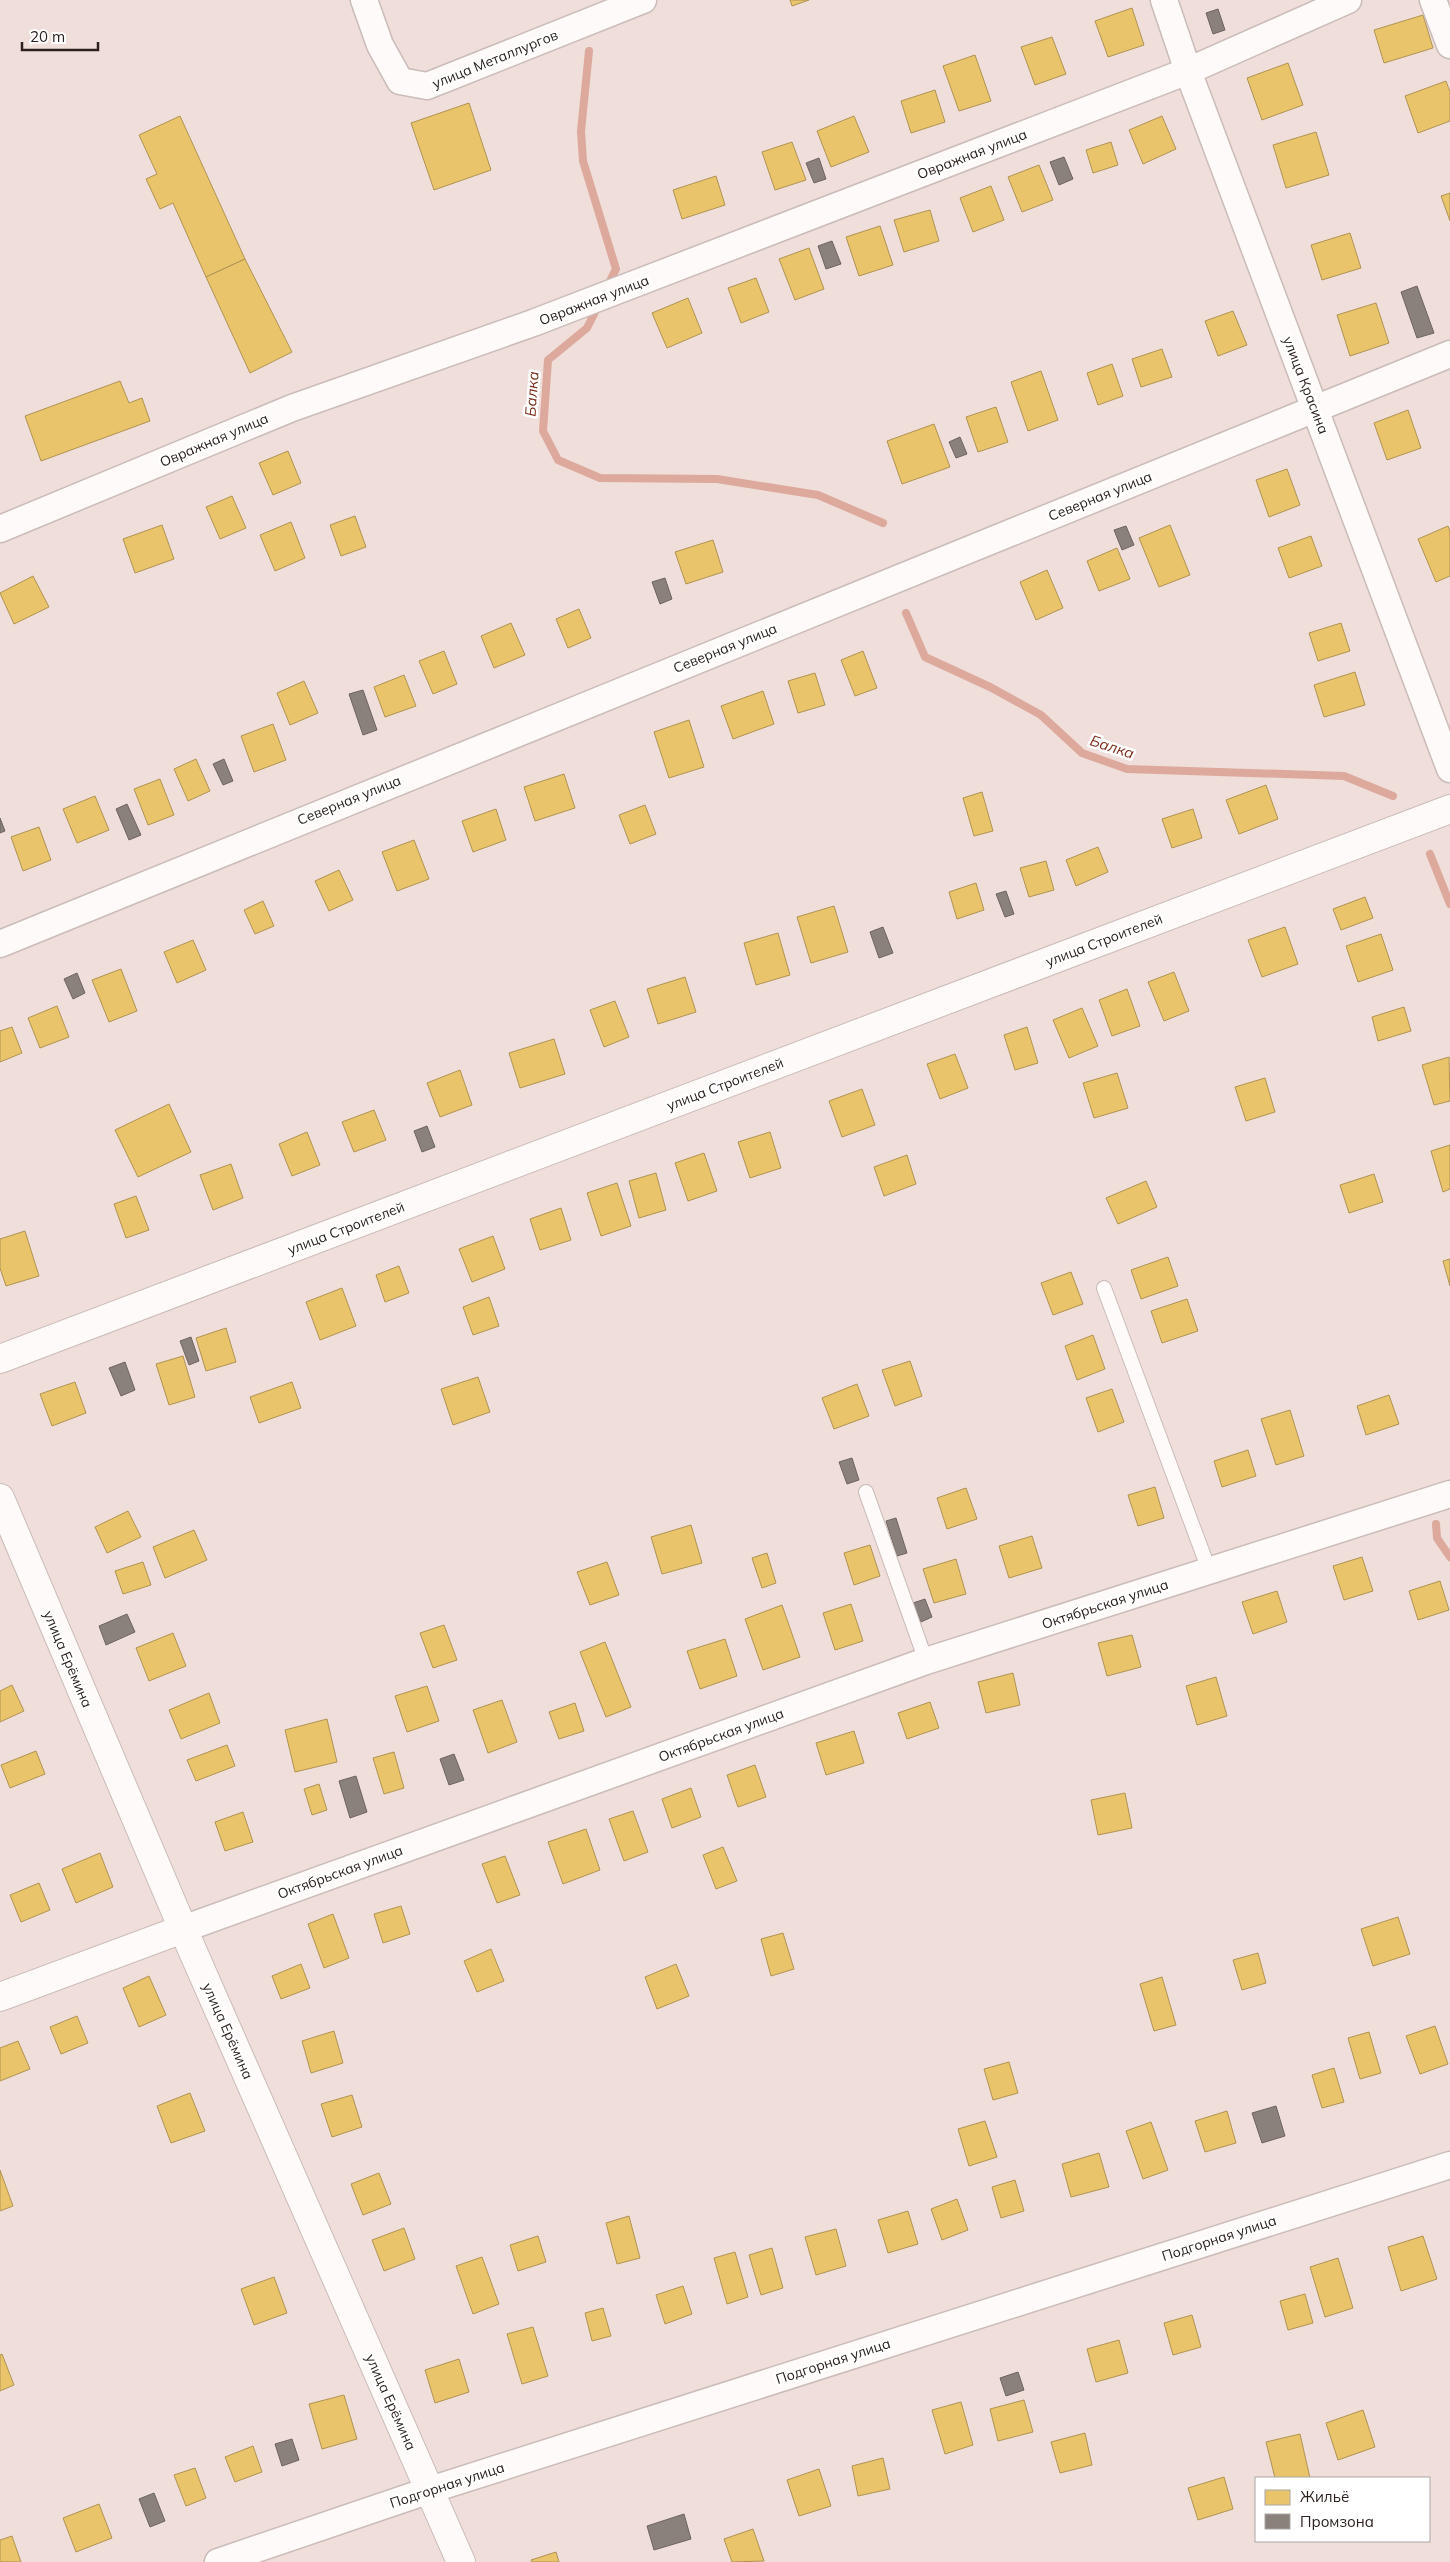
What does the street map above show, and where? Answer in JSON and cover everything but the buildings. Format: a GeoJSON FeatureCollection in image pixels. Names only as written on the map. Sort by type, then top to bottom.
{"type":"FeatureCollection","features":[{"type":"Feature","properties":{"kind":"street","name":"улица Металлургов"},"geometry":{"type":"LineString","coordinates":[[364,0],[380,45],[400,81],[428,86],[643,0]]}},
{"type":"Feature","properties":{"kind":"street","name":"улица Красина"},"geometry":{"type":"LineString","coordinates":[[1164,0],[1188,71],[1450,769]]}},
{"type":"Feature","properties":{"kind":"street","name":"Овражная улица"},"geometry":{"type":"LineString","coordinates":[[0,529],[292,408],[532,323],[1188,71],[1348,0]]}},
{"type":"Feature","properties":{"kind":"street"},"geometry":{"type":"LineString","coordinates":[[1433,0],[1450,45]]}},
{"type":"Feature","properties":{"kind":"street","name":"Северная улица"},"geometry":{"type":"LineString","coordinates":[[0,944],[1450,354]]}},
{"type":"Feature","properties":{"kind":"street","name":"улица Строителей"},"geometry":{"type":"LineString","coordinates":[[0,1359],[1450,809]]}},
{"type":"Feature","properties":{"kind":"street","name":"Октябрьская улица"},"geometry":{"type":"LineString","coordinates":[[0,1997],[183,1929],[926,1661],[1450,1494]]}},
{"type":"Feature","properties":{"kind":"street","name":"улица Ерёмина"},"geometry":{"type":"LineString","coordinates":[[0,1498],[183,1929],[461,2562]]}},
{"type":"Feature","properties":{"kind":"street","name":"Подгорная улица"},"geometry":{"type":"LineString","coordinates":[[218,2562],[430,2490],[1450,2165]]}},
{"type":"Feature","properties":{"kind":"lane"},"geometry":{"type":"LineString","coordinates":[[1104,1288],[1209,1570]]}},
{"type":"Feature","properties":{"kind":"lane"},"geometry":{"type":"LineString","coordinates":[[866,1492],[926,1661]]}},
{"type":"Feature","properties":{"kind":"waterway","name":"Балка"},"geometry":{"type":"LineString","coordinates":[[589,51],[581,131],[583,161],[616,269],[607,287]]}},
{"type":"Feature","properties":{"kind":"waterway","name":"Балка"},"geometry":{"type":"LineString","coordinates":[[598,306],[587,328],[548,360],[543,431],[558,460],[600,478],[717,479],[818,495],[883,523]]}},
{"type":"Feature","properties":{"kind":"waterway","name":"Балка"},"geometry":{"type":"LineString","coordinates":[[906,613],[925,657],[990,687],[1041,715],[1082,753],[1127,769],[1344,776],[1393,796]]}},
{"type":"Feature","properties":{"kind":"waterway","name":"Балка"},"geometry":{"type":"LineString","coordinates":[[1430,854],[1450,904]]}},
{"type":"Feature","properties":{"kind":"waterway"},"geometry":{"type":"LineString","coordinates":[[1436,1524],[1437,1538],[1450,1557]]}}]}
